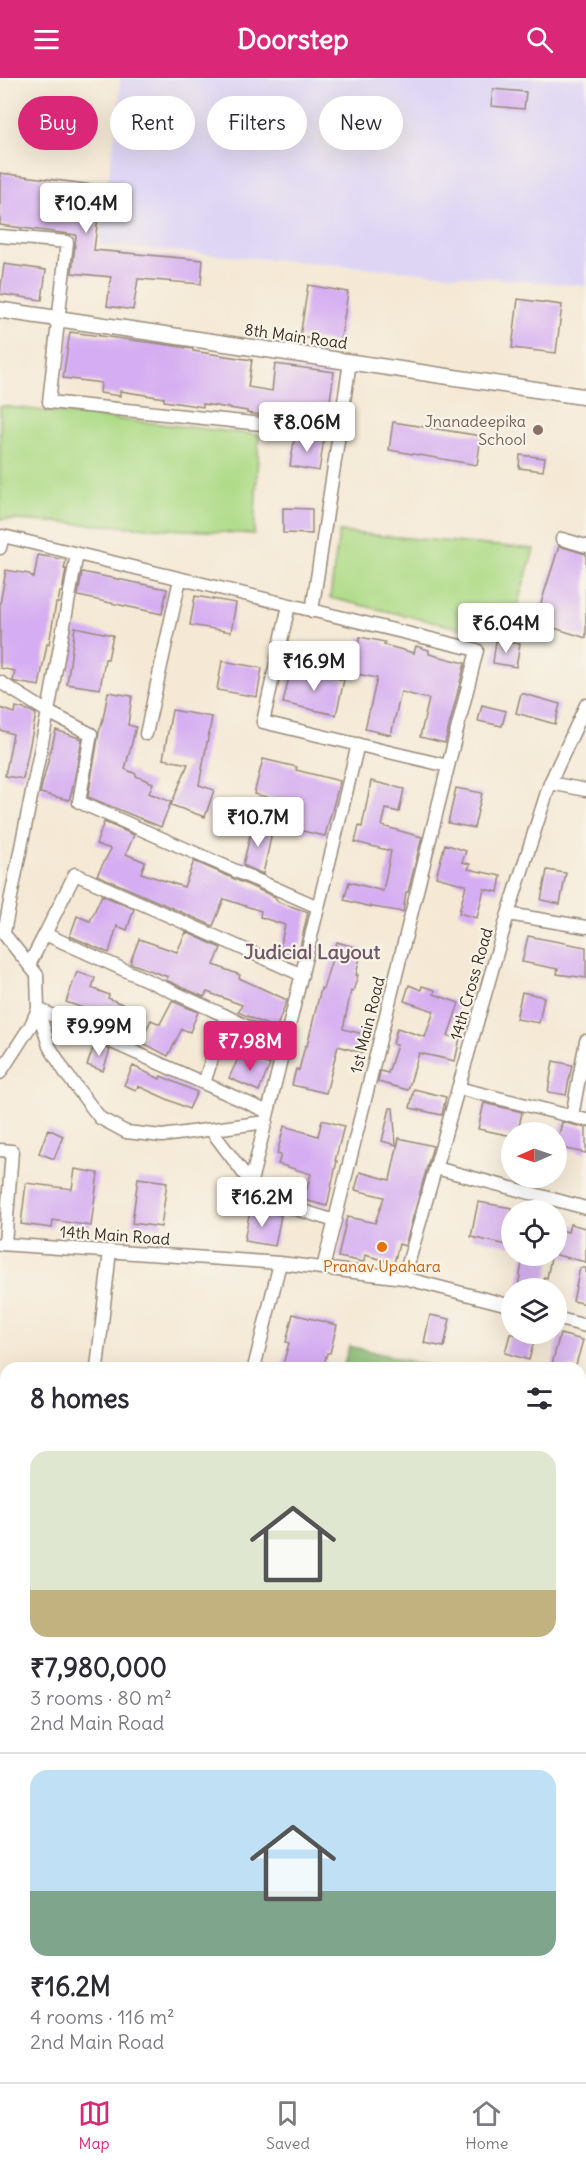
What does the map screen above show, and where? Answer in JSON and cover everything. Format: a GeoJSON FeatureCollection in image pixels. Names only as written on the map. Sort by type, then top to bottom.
{"type":"FeatureCollection","features":[{"type":"Feature","properties":{"kind":"street"},"geometry":{"type":"LineString","coordinates":[[0,236],[67,242],[49,402],[339,432]]}},
{"type":"Feature","properties":{"kind":"street","name":"8th Main Road"},"geometry":{"type":"LineString","coordinates":[[0,310],[586,397]]}},
{"type":"Feature","properties":{"kind":"street"},"geometry":{"type":"LineString","coordinates":[[0,548],[3,536],[312,610],[350,362]]}},
{"type":"Feature","properties":{"kind":"street"},"geometry":{"type":"LineString","coordinates":[[562,539],[586,546]]}},
{"type":"Feature","properties":{"kind":"street"},"geometry":{"type":"LineString","coordinates":[[77,554],[48,712],[2,931],[38,975],[38,1009],[49,1046],[67,1075],[100,1118],[126,1132],[162,1136],[211,1130],[267,1117]]}},
{"type":"Feature","properties":{"kind":"street"},"geometry":{"type":"LineString","coordinates":[[146,734],[180,579]]}},
{"type":"Feature","properties":{"kind":"street"},"geometry":{"type":"LineString","coordinates":[[289,605],[263,722],[448,766]]}},
{"type":"Feature","properties":{"kind":"street","name":"1st Main Road"},"geometry":{"type":"LineString","coordinates":[[312,610],[477,650],[323,1268]]}},
{"type":"Feature","properties":{"kind":"street"},"geometry":{"type":"LineString","coordinates":[[0,682],[48,712],[92,734],[79,802],[318,907]]}},
{"type":"Feature","properties":{"kind":"street","name":"14th Cross Road"},"geometry":{"type":"LineString","coordinates":[[404,1278],[508,914],[550,783],[586,705]]}},
{"type":"Feature","properties":{"kind":"street"},"geometry":{"type":"LineString","coordinates":[[335,1221],[248,1194],[358,744]]}},
{"type":"Feature","properties":{"kind":"street"},"geometry":{"type":"LineString","coordinates":[[550,783],[586,790]]}},
{"type":"Feature","properties":{"kind":"street"},"geometry":{"type":"LineString","coordinates":[[29,965],[75,874],[302,975]]}},
{"type":"Feature","properties":{"kind":"street"},"geometry":{"type":"LineString","coordinates":[[508,914],[586,927]]}},
{"type":"Feature","properties":{"kind":"street"},"geometry":{"type":"LineString","coordinates":[[45,934],[226,1016],[284,1045]]}},
{"type":"Feature","properties":{"kind":"street"},"geometry":{"type":"LineString","coordinates":[[0,1073],[31,1025],[38,1009]]}},
{"type":"Feature","properties":{"kind":"street"},"geometry":{"type":"LineString","coordinates":[[38,1009],[204,1083],[267,1117]]}},
{"type":"Feature","properties":{"kind":"street"},"geometry":{"type":"LineString","coordinates":[[204,1083],[226,1016]]}},
{"type":"Feature","properties":{"kind":"street"},"geometry":{"type":"LineString","coordinates":[[572,1116],[586,1041]]}},
{"type":"Feature","properties":{"kind":"street"},"geometry":{"type":"LineString","coordinates":[[458,1088],[586,1120]]}},
{"type":"Feature","properties":{"kind":"street"},"geometry":{"type":"LineString","coordinates":[[211,1130],[251,1182]]}},
{"type":"Feature","properties":{"kind":"street"},"geometry":{"type":"LineString","coordinates":[[0,1150],[12,1151],[2,1244]]}},
{"type":"Feature","properties":{"kind":"street"},"geometry":{"type":"LineString","coordinates":[[436,1168],[586,1208]]}},
{"type":"Feature","properties":{"kind":"street","name":"14th Main Road"},"geometry":{"type":"LineString","coordinates":[[2,1244],[323,1268],[404,1278],[501,1303]]}},
{"type":"Feature","properties":{"kind":"street"},"geometry":{"type":"LineString","coordinates":[[98,1362],[110,1251]]}},
{"type":"Feature","properties":{"kind":"street"},"geometry":{"type":"LineString","coordinates":[[255,1362],[280,1263]]}},
{"type":"Feature","properties":{"kind":"street"},"geometry":{"type":"LineString","coordinates":[[567,1321],[586,1326]]}},
{"type":"Feature","properties":{"kind":"shaded area"},"geometry":{"type":"Polygon","coordinates":[[[120,78],[586,78],[586,286],[99,245],[113,150],[195,150],[195,96],[119,96],[120,78]]]}},
{"type":"Feature","properties":{"kind":"green space"},"geometry":{"type":"Polygon","coordinates":[[[0,406],[259,435],[254,534],[0,519],[0,406]]]}},
{"type":"Feature","properties":{"kind":"green space"},"geometry":{"type":"Polygon","coordinates":[[[339,532],[534,549],[507,639],[330,598],[339,532]]]}},
{"type":"Feature","properties":{"kind":"green space"},"geometry":{"type":"Polygon","coordinates":[[[349,1346],[412,1362],[345,1362],[349,1346]]]}},
{"type":"Feature","properties":{"kind":"building"},"geometry":{"type":"Polygon","coordinates":[[[493,89],[526,92],[524,109],[491,106],[493,89]]]}},
{"type":"Feature","properties":{"kind":"building"},"geometry":{"type":"Polygon","coordinates":[[[0,173],[102,186],[94,250],[203,260],[201,284],[138,279],[133,310],[107,306],[111,277],[72,273],[76,235],[0,225],[0,173]]]}},
{"type":"Feature","properties":{"kind":"building"},"geometry":{"type":"Polygon","coordinates":[[[4,264],[46,270],[42,300],[0,294],[4,264]]]}},
{"type":"Feature","properties":{"kind":"building"},"geometry":{"type":"Polygon","coordinates":[[[308,285],[348,292],[340,343],[300,337],[308,285]]]}},
{"type":"Feature","properties":{"kind":"building"},"geometry":{"type":"Polygon","coordinates":[[[518,299],[562,305],[556,353],[512,348],[518,299]]]}},
{"type":"Feature","properties":{"kind":"building"},"geometry":{"type":"Polygon","coordinates":[[[70,332],[169,345],[252,360],[248,387],[272,391],[275,364],[334,372],[327,422],[247,413],[247,411],[203,404],[203,407],[120,391],[120,396],[100,393],[101,383],[63,378],[70,332]]]}},
{"type":"Feature","properties":{"kind":"building"},"geometry":{"type":"Polygon","coordinates":[[[393,422],[481,436],[477,465],[389,450],[393,422]]]}},
{"type":"Feature","properties":{"kind":"building"},"geometry":{"type":"Polygon","coordinates":[[[295,436],[324,439],[319,471],[290,466],[295,436]]]}},
{"type":"Feature","properties":{"kind":"building"},"geometry":{"type":"Polygon","coordinates":[[[520,455],[545,458],[543,471],[519,468],[520,455]]]}},
{"type":"Feature","properties":{"kind":"building"},"geometry":{"type":"Polygon","coordinates":[[[283,508],[312,509],[312,534],[283,533],[283,508]]]}},
{"type":"Feature","properties":{"kind":"building"},"geometry":{"type":"Polygon","coordinates":[[[559,546],[586,554],[586,638],[535,622],[559,546]]]}},
{"type":"Feature","properties":{"kind":"building"},"geometry":{"type":"Polygon","coordinates":[[[38,555],[66,560],[62,592],[56,603],[39,686],[13,681],[15,671],[0,668],[0,604],[6,570],[29,574],[34,578],[38,555]]]}},
{"type":"Feature","properties":{"kind":"building"},"geometry":{"type":"Polygon","coordinates":[[[82,572],[167,589],[162,614],[78,596],[82,572]]]}},
{"type":"Feature","properties":{"kind":"building"},"geometry":{"type":"Polygon","coordinates":[[[195,596],[236,603],[231,632],[190,625],[195,596]]]}},
{"type":"Feature","properties":{"kind":"building"},"geometry":{"type":"Polygon","coordinates":[[[75,627],[113,635],[108,659],[105,659],[100,689],[67,684],[75,627]]]}},
{"type":"Feature","properties":{"kind":"building"},"geometry":{"type":"Polygon","coordinates":[[[360,637],[385,642],[384,645],[414,653],[416,646],[429,650],[429,654],[465,663],[445,743],[420,737],[429,699],[401,692],[391,735],[365,729],[377,678],[352,673],[360,637]]]}},
{"type":"Feature","properties":{"kind":"building"},"geometry":{"type":"Polygon","coordinates":[[[496,641],[520,644],[516,667],[493,663],[496,641]]]}},
{"type":"Feature","properties":{"kind":"building"},"geometry":{"type":"Polygon","coordinates":[[[222,661],[262,668],[257,697],[217,690],[222,661]]]}},
{"type":"Feature","properties":{"kind":"building"},"geometry":{"type":"Polygon","coordinates":[[[291,668],[344,680],[336,715],[283,703],[291,668]]]}},
{"type":"Feature","properties":{"kind":"building"},"geometry":{"type":"Polygon","coordinates":[[[108,692],[132,696],[128,725],[136,727],[125,769],[153,783],[149,793],[171,802],[161,827],[88,797],[108,692]]]}},
{"type":"Feature","properties":{"kind":"building"},"geometry":{"type":"Polygon","coordinates":[[[521,693],[560,704],[555,724],[516,713],[521,693]]]}},
{"type":"Feature","properties":{"kind":"building"},"geometry":{"type":"Polygon","coordinates":[[[482,705],[506,711],[502,726],[478,721],[482,705]]]}},
{"type":"Feature","properties":{"kind":"building"},"geometry":{"type":"Polygon","coordinates":[[[16,707],[36,714],[23,779],[5,776],[13,734],[0,730],[0,708],[15,713],[16,707]]]}},
{"type":"Feature","properties":{"kind":"building"},"geometry":{"type":"Polygon","coordinates":[[[172,710],[212,717],[199,785],[214,790],[205,817],[171,805],[188,764],[163,759],[172,710]]]}},
{"type":"Feature","properties":{"kind":"building"},"geometry":{"type":"Polygon","coordinates":[[[56,730],[82,739],[69,800],[40,793],[56,730]]]}},
{"type":"Feature","properties":{"kind":"building"},"geometry":{"type":"Polygon","coordinates":[[[263,759],[340,781],[325,836],[289,828],[295,804],[254,794],[263,759]]]}},
{"type":"Feature","properties":{"kind":"building"},"geometry":{"type":"Polygon","coordinates":[[[371,781],[404,789],[399,812],[386,809],[382,826],[422,837],[408,892],[406,892],[403,912],[344,900],[349,882],[383,891],[391,851],[355,842],[359,826],[362,827],[371,781]]]}},
{"type":"Feature","properties":{"kind":"building"},"geometry":{"type":"Polygon","coordinates":[[[456,788],[482,793],[474,828],[448,823],[456,788]]]}},
{"type":"Feature","properties":{"kind":"building"},"geometry":{"type":"Polygon","coordinates":[[[104,822],[134,835],[126,854],[145,862],[141,873],[184,887],[194,861],[275,897],[278,902],[308,912],[298,956],[279,951],[285,925],[260,917],[261,911],[224,899],[213,926],[97,875],[111,849],[96,844],[104,822]]]}},
{"type":"Feature","properties":{"kind":"building"},"geometry":{"type":"Polygon","coordinates":[[[253,823],[273,828],[263,874],[243,865],[253,823]]]}},
{"type":"Feature","properties":{"kind":"building"},"geometry":{"type":"Polygon","coordinates":[[[445,844],[466,851],[462,862],[470,864],[468,869],[501,876],[498,892],[484,889],[477,918],[459,913],[466,885],[436,877],[445,844]]]}},
{"type":"Feature","properties":{"kind":"building"},"geometry":{"type":"Polygon","coordinates":[[[547,870],[566,873],[560,904],[541,900],[547,870]]]}},
{"type":"Feature","properties":{"kind":"building"},"geometry":{"type":"Polygon","coordinates":[[[102,895],[134,909],[127,930],[117,926],[109,953],[70,936],[77,916],[90,921],[102,895]]]}},
{"type":"Feature","properties":{"kind":"building"},"geometry":{"type":"Polygon","coordinates":[[[186,932],[221,948],[214,965],[240,975],[239,978],[287,1000],[276,1029],[238,1012],[242,1005],[207,992],[204,997],[166,980],[168,977],[130,963],[139,939],[177,952],[186,932]]]}},
{"type":"Feature","properties":{"kind":"building"},"geometry":{"type":"Polygon","coordinates":[[[528,936],[586,947],[586,978],[557,974],[558,969],[522,962],[528,936]]]}},
{"type":"Feature","properties":{"kind":"building"},"geometry":{"type":"Polygon","coordinates":[[[337,942],[362,949],[356,975],[358,975],[353,992],[351,991],[343,1029],[367,1035],[363,1053],[338,1046],[326,1093],[292,1085],[296,1069],[299,1070],[305,1046],[307,1046],[321,988],[323,989],[337,942]]]}},
{"type":"Feature","properties":{"kind":"building"},"geometry":{"type":"Polygon","coordinates":[[[77,972],[95,978],[92,988],[129,1007],[116,1035],[101,1028],[103,1022],[89,1017],[91,1011],[66,1002],[77,972]]]}},
{"type":"Feature","properties":{"kind":"building"},"geometry":{"type":"Polygon","coordinates":[[[409,985],[421,990],[422,986],[435,990],[434,994],[459,1003],[448,1036],[460,1038],[455,1061],[419,1053],[408,1090],[378,1082],[380,1071],[388,1073],[397,1045],[393,1044],[397,1028],[425,1037],[434,1011],[404,1001],[409,985]]]}},
{"type":"Feature","properties":{"kind":"building"},"geometry":{"type":"Polygon","coordinates":[[[522,992],[544,997],[539,1023],[516,1019],[522,992]]]}},
{"type":"Feature","properties":{"kind":"building"},"geometry":{"type":"Polygon","coordinates":[[[172,1001],[198,1012],[190,1032],[182,1029],[168,1056],[141,1042],[151,1020],[160,1024],[172,1001]]]}},
{"type":"Feature","properties":{"kind":"building"},"geometry":{"type":"Polygon","coordinates":[[[95,1043],[110,1050],[103,1071],[87,1065],[95,1043]]]}},
{"type":"Feature","properties":{"kind":"building"},"geometry":{"type":"Polygon","coordinates":[[[241,1052],[270,1065],[259,1091],[229,1078],[241,1052]]]}},
{"type":"Feature","properties":{"kind":"building"},"geometry":{"type":"Polygon","coordinates":[[[553,1061],[572,1065],[566,1095],[548,1092],[553,1061]]]}},
{"type":"Feature","properties":{"kind":"building"},"geometry":{"type":"Polygon","coordinates":[[[133,1066],[160,1079],[161,1076],[197,1092],[189,1109],[138,1086],[136,1090],[124,1085],[133,1066]]]}},
{"type":"Feature","properties":{"kind":"building"},"geometry":{"type":"Polygon","coordinates":[[[414,1089],[446,1097],[442,1115],[410,1108],[414,1089]]]}},
{"type":"Feature","properties":{"kind":"building"},"geometry":{"type":"Polygon","coordinates":[[[484,1103],[522,1112],[520,1122],[501,1122],[501,1134],[478,1129],[484,1103]]]}},
{"type":"Feature","properties":{"kind":"building"},"geometry":{"type":"Polygon","coordinates":[[[390,1108],[393,1108],[396,1145],[382,1141],[390,1108]]]}},
{"type":"Feature","properties":{"kind":"building"},"geometry":{"type":"Polygon","coordinates":[[[322,1120],[344,1126],[327,1206],[304,1200],[311,1174],[278,1164],[281,1155],[277,1154],[284,1126],[318,1136],[322,1120]]]}},
{"type":"Feature","properties":{"kind":"building"},"geometry":{"type":"Polygon","coordinates":[[[567,1123],[586,1128],[586,1153],[567,1149],[567,1123]]]}},
{"type":"Feature","properties":{"kind":"building"},"geometry":{"type":"Polygon","coordinates":[[[48,1129],[63,1136],[54,1159],[39,1153],[48,1129]]]}},
{"type":"Feature","properties":{"kind":"building"},"geometry":{"type":"Polygon","coordinates":[[[399,1138],[433,1146],[405,1246],[399,1244],[394,1263],[365,1255],[364,1262],[338,1257],[347,1217],[375,1223],[384,1197],[355,1190],[360,1172],[390,1180],[399,1138]]]}},
{"type":"Feature","properties":{"kind":"building"},"geometry":{"type":"Polygon","coordinates":[[[75,1169],[98,1173],[91,1226],[53,1220],[52,1228],[21,1224],[26,1183],[72,1189],[75,1169]]]}},
{"type":"Feature","properties":{"kind":"building"},"geometry":{"type":"Polygon","coordinates":[[[138,1178],[167,1182],[161,1227],[132,1223],[138,1178]]]}},
{"type":"Feature","properties":{"kind":"building"},"geometry":{"type":"Polygon","coordinates":[[[478,1202],[501,1206],[501,1244],[471,1237],[478,1202]]]}},
{"type":"Feature","properties":{"kind":"building"},"geometry":{"type":"Polygon","coordinates":[[[250,1210],[281,1215],[275,1246],[244,1241],[250,1210]]]}},
{"type":"Feature","properties":{"kind":"building"},"geometry":{"type":"Polygon","coordinates":[[[570,1224],[586,1228],[586,1262],[567,1258],[570,1224]]]}},
{"type":"Feature","properties":{"kind":"building"},"geometry":{"type":"Polygon","coordinates":[[[521,1266],[549,1266],[547,1278],[520,1278],[521,1266]]]}},
{"type":"Feature","properties":{"kind":"building"},"geometry":{"type":"Polygon","coordinates":[[[580,1268],[586,1268],[586,1304],[573,1301],[580,1268]]]}},
{"type":"Feature","properties":{"kind":"building"},"geometry":{"type":"Polygon","coordinates":[[[293,1314],[337,1325],[330,1353],[327,1353],[325,1362],[284,1362],[289,1343],[286,1342],[293,1314]]]}},
{"type":"Feature","properties":{"kind":"building"},"geometry":{"type":"Polygon","coordinates":[[[430,1315],[450,1319],[444,1347],[424,1343],[430,1315]]]}},
{"type":"Feature","properties":{"kind":"building"},"geometry":{"type":"Polygon","coordinates":[[[567,1336],[583,1340],[577,1362],[553,1362],[557,1344],[567,1344],[567,1336]]]}},
{"type":"Feature","properties":{"kind":"building"},"geometry":{"type":"Polygon","coordinates":[[[507,1344],[533,1344],[529,1360],[505,1353],[507,1344]]]}},
{"type":"Feature","properties":{"kind":"place","name":"Jnanadeepika School"},"geometry":{"type":"Point","coordinates":[538,430]}},
{"type":"Feature","properties":{"kind":"place","name":"Pranav Upahara"},"geometry":{"type":"Point","coordinates":[382,1247]}},
{"type":"Feature","properties":{"kind":"district","name":"Judicial Layout"},"geometry":{"type":"Point","coordinates":[312,951]}}]}
